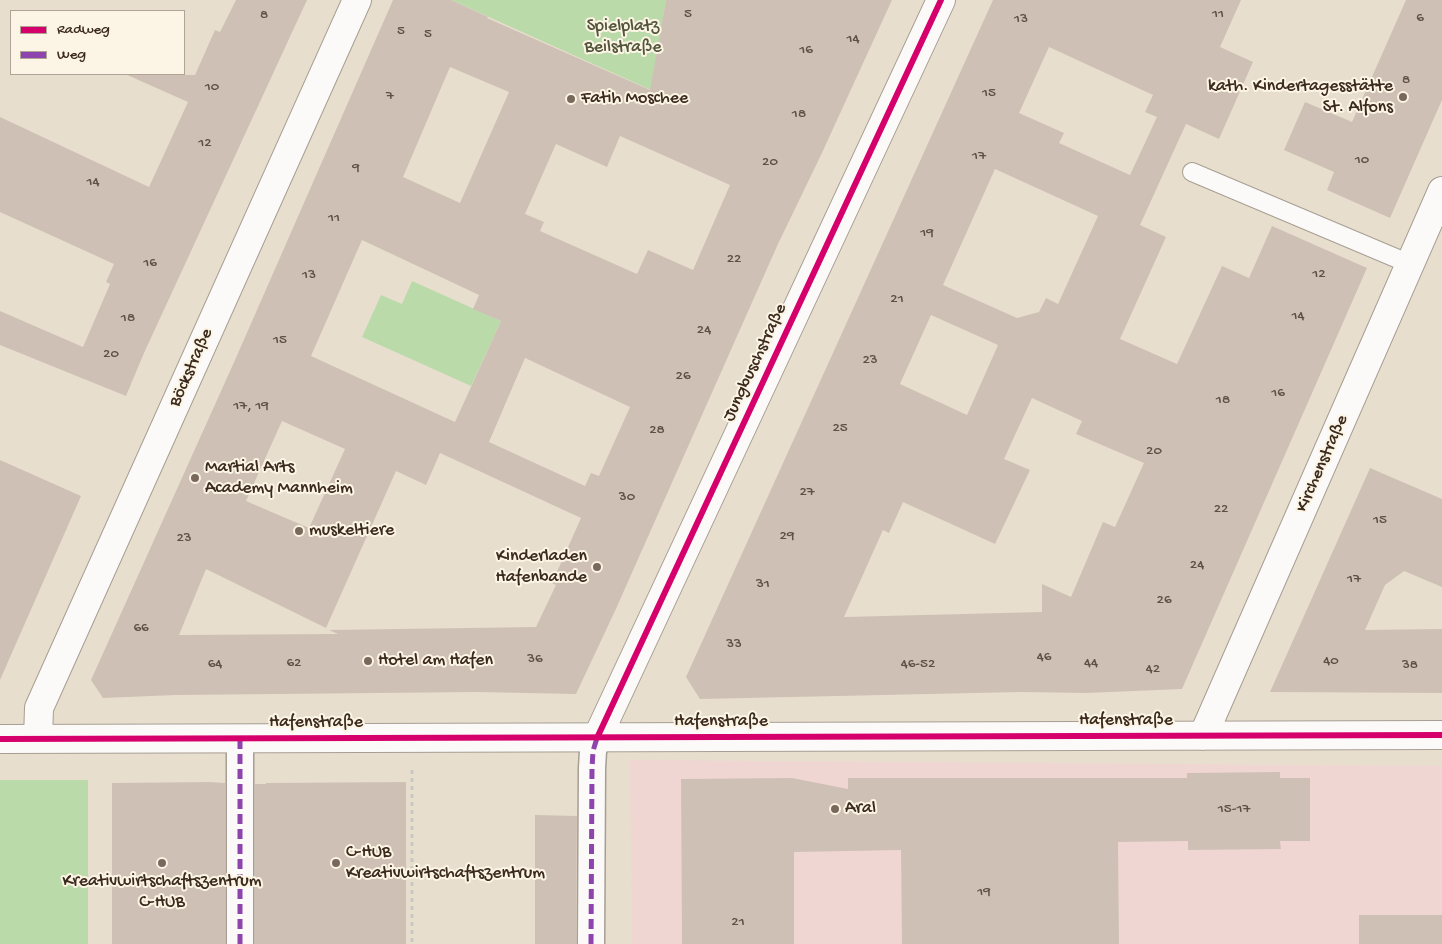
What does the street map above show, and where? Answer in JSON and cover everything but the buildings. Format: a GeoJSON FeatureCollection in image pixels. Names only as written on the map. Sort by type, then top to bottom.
{"type":"FeatureCollection","features":[{"type":"Feature","properties":{"kind":"street","name":"Böckstraße"},"geometry":{"type":"LineString","coordinates":[[38,739],[39,708],[357,0]]}},
{"type":"Feature","properties":{"kind":"street","name":"Jungbuschstraße"},"geometry":{"type":"LineString","coordinates":[[598,738],[941,0]]}},
{"type":"Feature","properties":{"kind":"street","name":"Kirchenstraße"},"geometry":{"type":"LineString","coordinates":[[1203,736],[1442,191]]}},
{"type":"Feature","properties":{"kind":"street","name":"Hafenstraße"},"geometry":{"type":"LineString","coordinates":[[0,739],[1442,735]]}},
{"type":"Feature","properties":{"kind":"street"},"geometry":{"type":"LineString","coordinates":[[240,738],[240,944]]}},
{"type":"Feature","properties":{"kind":"street"},"geometry":{"type":"LineString","coordinates":[[591,944],[592,768],[593,752],[598,738]]}},
{"type":"Feature","properties":{"kind":"lane"},"geometry":{"type":"LineString","coordinates":[[1192,172],[1410,264]]}},
{"type":"Feature","properties":{"kind":"path"},"geometry":{"type":"LineString","coordinates":[[412,738],[412,944]]}},
{"type":"Feature","properties":{"kind":"shaded area"},"geometry":{"type":"Polygon","coordinates":[[[630,760],[1442,766],[1442,944],[632,944],[630,760]]]}},
{"type":"Feature","properties":{"kind":"green space","name":"Spielplatz Beilstraße"},"geometry":{"type":"Polygon","coordinates":[[[451,0],[666,0],[651,90],[451,0]]]}},
{"type":"Feature","properties":{"kind":"green space"},"geometry":{"type":"Polygon","coordinates":[[[412,281],[501,321],[471,386],[362,337],[381,295],[402,304],[412,281]]]}},
{"type":"Feature","properties":{"kind":"green space"},"geometry":{"type":"Polygon","coordinates":[[[0,780],[88,780],[88,944],[0,944],[0,780]]]}},
{"type":"Feature","properties":{"kind":"marked path"},"geometry":{"type":"LineString","coordinates":[[591,944],[592,768],[593,751],[597,738]]}},
{"type":"Feature","properties":{"kind":"marked path"},"geometry":{"type":"LineString","coordinates":[[240,739],[240,944]]}},
{"type":"Feature","properties":{"kind":"cycle path"},"geometry":{"type":"LineString","coordinates":[[597,738],[941,0]]}},
{"type":"Feature","properties":{"kind":"cycle path"},"geometry":{"type":"LineString","coordinates":[[0,739],[1442,735]]}},
{"type":"Feature","properties":{"kind":"place","name":"kath. Kindertagesstätte St. Alfons"},"geometry":{"type":"Point","coordinates":[1403,97]}},
{"type":"Feature","properties":{"kind":"place","name":"Fatih Moschee"},"geometry":{"type":"Point","coordinates":[571,99]}},
{"type":"Feature","properties":{"kind":"place","name":"Martial Arts Academy Mannheim"},"geometry":{"type":"Point","coordinates":[195,478]}},
{"type":"Feature","properties":{"kind":"place","name":"muskeltiere"},"geometry":{"type":"Point","coordinates":[299,531]}},
{"type":"Feature","properties":{"kind":"place","name":"Kinderladen Hafenbande"},"geometry":{"type":"Point","coordinates":[597,567]}},
{"type":"Feature","properties":{"kind":"place","name":"Hotel am Hafen"},"geometry":{"type":"Point","coordinates":[368,661]}},
{"type":"Feature","properties":{"kind":"place","name":"Aral"},"geometry":{"type":"Point","coordinates":[835,809]}},
{"type":"Feature","properties":{"kind":"place","name":"Kreativwirtschaftszentrum C-HUB"},"geometry":{"type":"Point","coordinates":[162,863]}},
{"type":"Feature","properties":{"kind":"place","name":"C-HUB Kreativwirtschaftszentrum"},"geometry":{"type":"Point","coordinates":[336,863]}}]}
